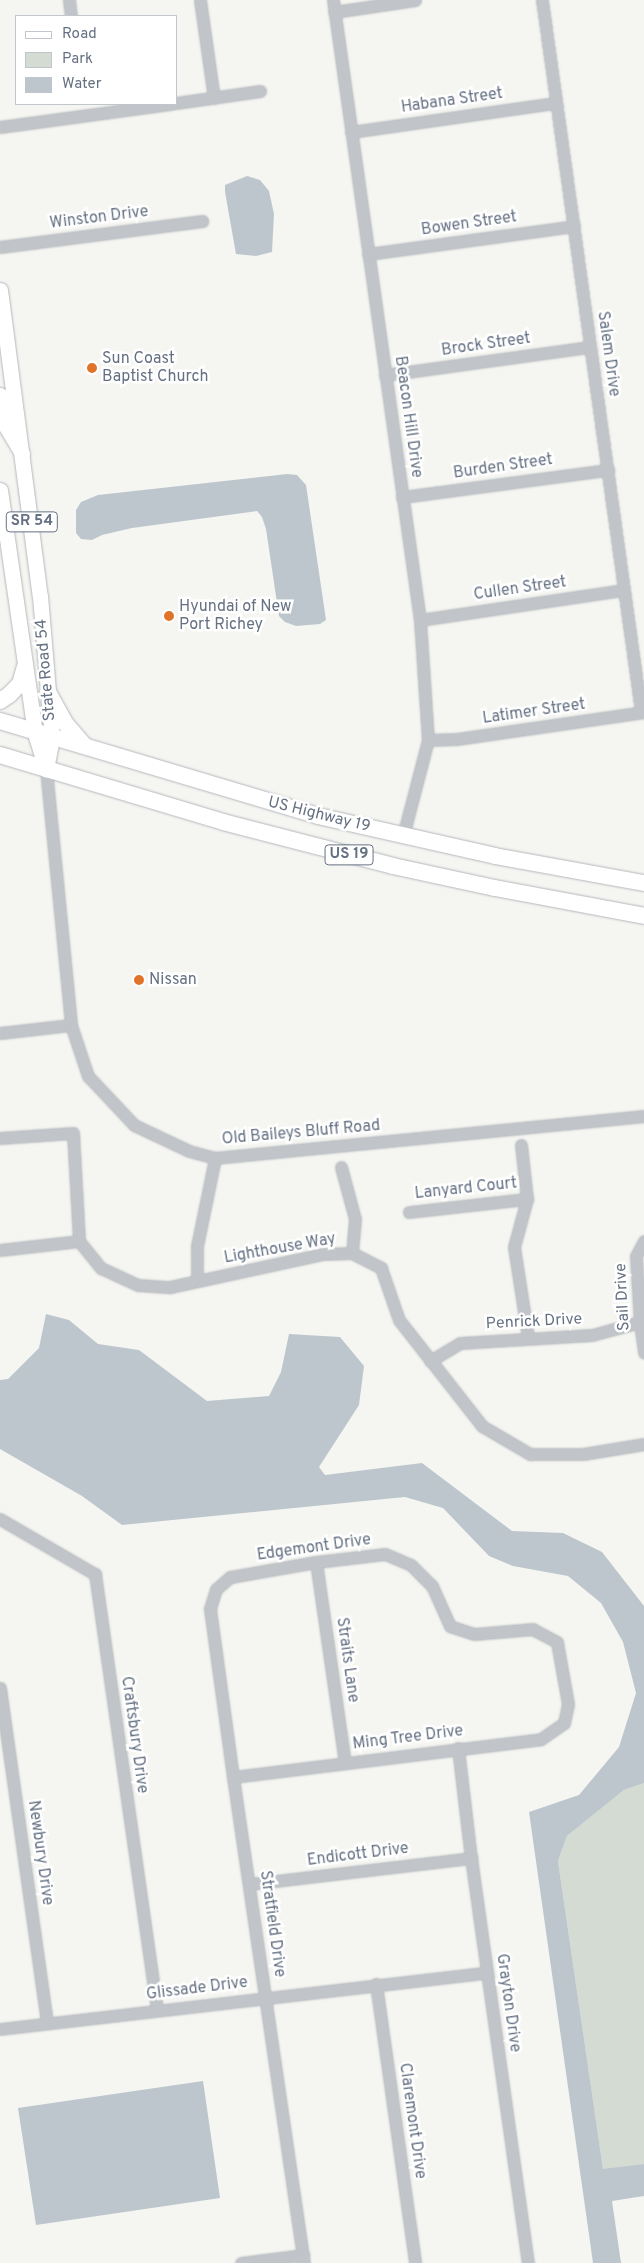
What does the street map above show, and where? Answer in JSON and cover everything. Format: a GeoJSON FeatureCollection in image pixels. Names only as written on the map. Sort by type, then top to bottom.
{"type":"FeatureCollection","features":[{"type":"Feature","properties":{"kind":"highway"},"geometry":{"type":"LineString","coordinates":[[0,701],[9,696],[20,684],[25,667]]}},
{"type":"Feature","properties":{"kind":"highway"},"geometry":{"type":"LineString","coordinates":[[48,692],[65,723],[89,749]]}},
{"type":"Feature","properties":{"kind":"highway","name":"US Highway 19"},"geometry":{"type":"LineString","coordinates":[[0,721],[310,814],[403,836],[644,883]]}},
{"type":"Feature","properties":{"kind":"highway","name":"US Highway 19"},"geometry":{"type":"LineString","coordinates":[[0,755],[223,822],[390,865],[644,916]]}},
{"type":"Feature","properties":{"kind":"highway"},"geometry":{"type":"LineString","coordinates":[[603,909],[644,908]]}},
{"type":"Feature","properties":{"kind":"main road","name":"State Road 54"},"geometry":{"type":"LineString","coordinates":[[0,290],[23,454],[40,596],[52,738],[46,769]]}},
{"type":"Feature","properties":{"kind":"main road"},"geometry":{"type":"LineString","coordinates":[[0,395],[7,430],[23,454]]}},
{"type":"Feature","properties":{"kind":"main road","name":"State Road 54"},"geometry":{"type":"LineString","coordinates":[[0,490],[35,733],[46,769]]}},
{"type":"Feature","properties":{"kind":"street"},"geometry":{"type":"LineString","coordinates":[[69,0],[71,15]]}},
{"type":"Feature","properties":{"kind":"street"},"geometry":{"type":"LineString","coordinates":[[200,0],[214,98]]}},
{"type":"Feature","properties":{"kind":"street"},"geometry":{"type":"LineString","coordinates":[[333,6],[415,0]]}},
{"type":"Feature","properties":{"kind":"street","name":"Salem Drive"},"geometry":{"type":"LineString","coordinates":[[542,0],[624,590],[643,712]]}},
{"type":"Feature","properties":{"kind":"street","name":"Beacon Hill Drive"},"geometry":{"type":"LineString","coordinates":[[333,6],[420,620],[428,740],[403,836]]}},
{"type":"Feature","properties":{"kind":"street"},"geometry":{"type":"LineString","coordinates":[[178,103],[260,92]]}},
{"type":"Feature","properties":{"kind":"street","name":"Habana Street"},"geometry":{"type":"LineString","coordinates":[[351,132],[556,103]]}},
{"type":"Feature","properties":{"kind":"street"},"geometry":{"type":"LineString","coordinates":[[0,127],[84,110],[156,105]]}},
{"type":"Feature","properties":{"kind":"street","name":"Winston Drive"},"geometry":{"type":"LineString","coordinates":[[0,247],[202,221]]}},
{"type":"Feature","properties":{"kind":"street","name":"Bowen Street"},"geometry":{"type":"LineString","coordinates":[[368,254],[574,226]]}},
{"type":"Feature","properties":{"kind":"street","name":"Brock Street"},"geometry":{"type":"LineString","coordinates":[[385,375],[590,346]]}},
{"type":"Feature","properties":{"kind":"street","name":"Burden Street"},"geometry":{"type":"LineString","coordinates":[[402,497],[608,470]]}},
{"type":"Feature","properties":{"kind":"street","name":"Cullen Street"},"geometry":{"type":"LineString","coordinates":[[420,620],[624,590]]}},
{"type":"Feature","properties":{"kind":"street","name":"Latimer Street"},"geometry":{"type":"LineString","coordinates":[[428,740],[457,739],[643,712]]}},
{"type":"Feature","properties":{"kind":"street","name":"Old Baileys Bluff Road"},"geometry":{"type":"LineString","coordinates":[[46,769],[70,1025],[88,1076],[134,1124],[189,1151],[215,1158],[644,1116]]}},
{"type":"Feature","properties":{"kind":"street"},"geometry":{"type":"LineString","coordinates":[[0,1033],[70,1025]]}},
{"type":"Feature","properties":{"kind":"street"},"geometry":{"type":"LineString","coordinates":[[0,1138],[73,1133],[80,1241],[0,1250]]}},
{"type":"Feature","properties":{"kind":"street"},"geometry":{"type":"LineString","coordinates":[[522,1145],[528,1199],[514,1247],[528,1337]]}},
{"type":"Feature","properties":{"kind":"street"},"geometry":{"type":"LineString","coordinates":[[197,1281],[197,1246],[215,1158]]}},
{"type":"Feature","properties":{"kind":"street"},"geometry":{"type":"LineString","coordinates":[[341,1167],[354,1219],[352,1253]]}},
{"type":"Feature","properties":{"kind":"street","name":"Lanyard Court"},"geometry":{"type":"LineString","coordinates":[[409,1212],[528,1199]]}},
{"type":"Feature","properties":{"kind":"street","name":"Lighthouse Way"},"geometry":{"type":"LineString","coordinates":[[80,1241],[101,1268],[138,1285],[170,1287],[323,1254],[352,1253],[381,1268],[399,1320],[482,1426],[530,1454],[583,1454],[644,1444]]}},
{"type":"Feature","properties":{"kind":"street","name":"Sail Drive"},"geometry":{"type":"LineString","coordinates":[[644,1241],[636,1256],[644,1353]]}},
{"type":"Feature","properties":{"kind":"street","name":"Penrick Drive"},"geometry":{"type":"LineString","coordinates":[[430,1361],[460,1343],[528,1337],[592,1335],[642,1322]]}},
{"type":"Feature","properties":{"kind":"street","name":"Craftsbury Drive"},"geometry":{"type":"LineString","coordinates":[[0,1518],[95,1574],[157,2010]]}},
{"type":"Feature","properties":{"kind":"street","name":"Edgemont Drive"},"geometry":{"type":"LineString","coordinates":[[216,1589],[230,1577],[316,1562],[385,1554],[410,1565],[432,1586],[450,1626],[474,1634],[533,1629],[558,1642],[568,1704]]}},
{"type":"Feature","properties":{"kind":"street","name":"Straits Lane"},"geometry":{"type":"LineString","coordinates":[[316,1562],[345,1763]]}},
{"type":"Feature","properties":{"kind":"street","name":"Stratfield Drive"},"geometry":{"type":"LineString","coordinates":[[216,1589],[210,1609],[304,2259]]}},
{"type":"Feature","properties":{"kind":"street","name":"Newbury Drive"},"geometry":{"type":"LineString","coordinates":[[0,1688],[48,2023]]}},
{"type":"Feature","properties":{"kind":"street","name":"Ming Tree Drive"},"geometry":{"type":"LineString","coordinates":[[233,1777],[541,1739],[564,1723],[568,1704]]}},
{"type":"Feature","properties":{"kind":"street","name":"Grayton Drive"},"geometry":{"type":"LineString","coordinates":[[458,1748],[471,1858],[528,2263]]}},
{"type":"Feature","properties":{"kind":"street","name":"Endicott Drive"},"geometry":{"type":"LineString","coordinates":[[250,1884],[471,1858]]}},
{"type":"Feature","properties":{"kind":"street","name":"Glissade Drive"},"geometry":{"type":"LineString","coordinates":[[0,2029],[487,1972]]}},
{"type":"Feature","properties":{"kind":"street","name":"Claremont Drive"},"geometry":{"type":"LineString","coordinates":[[376,1984],[415,2263]]}},
{"type":"Feature","properties":{"kind":"street"},"geometry":{"type":"LineString","coordinates":[[241,2263],[304,2259]]}},
{"type":"Feature","properties":{"kind":"green space"},"geometry":{"type":"Polygon","coordinates":[[[644,1783],[644,2164],[603,2170],[558,1861],[567,1836],[624,1790],[644,1783]]]}},
{"type":"Feature","properties":{"kind":"water"},"geometry":{"type":"Polygon","coordinates":[[[247,176],[260,180],[269,191],[274,214],[272,252],[256,256],[236,254],[225,192],[225,185],[247,176]]]}},
{"type":"Feature","properties":{"kind":"water"},"geometry":{"type":"Polygon","coordinates":[[[287,474],[297,475],[306,485],[326,620],[320,624],[296,626],[285,622],[279,616],[266,529],[262,517],[257,511],[132,528],[102,535],[92,540],[81,539],[76,533],[76,510],[81,502],[98,495],[287,474]]]}},
{"type":"Feature","properties":{"kind":"water"},"geometry":{"type":"Polygon","coordinates":[[[46,1314],[69,1320],[98,1344],[139,1350],[207,1401],[269,1396],[281,1372],[289,1334],[340,1337],[364,1366],[359,1405],[319,1467],[325,1475],[422,1463],[512,1531],[563,1533],[602,1552],[644,1606],[644,1783],[624,1790],[567,1836],[558,1861],[603,2169],[644,2164],[644,2196],[612,2201],[621,2263],[593,2263],[529,1812],[579,1795],[619,1747],[636,1693],[623,1642],[601,1603],[568,1576],[513,1566],[489,1556],[443,1508],[405,1497],[122,1525],[82,1496],[0,1449],[0,1380],[8,1379],[39,1348],[46,1314]]]}},
{"type":"Feature","properties":{"kind":"water"},"geometry":{"type":"Polygon","coordinates":[[[203,2081],[220,2198],[36,2225],[18,2108],[203,2081]]]}},
{"type":"Feature","properties":{"kind":"place","name":"Sun Coast Baptist Church"},"geometry":{"type":"Point","coordinates":[92,368]}},
{"type":"Feature","properties":{"kind":"place","name":"Hyundai of New Port Richey"},"geometry":{"type":"Point","coordinates":[169,616]}},
{"type":"Feature","properties":{"kind":"place","name":"Nissan"},"geometry":{"type":"Point","coordinates":[139,980]}}]}
